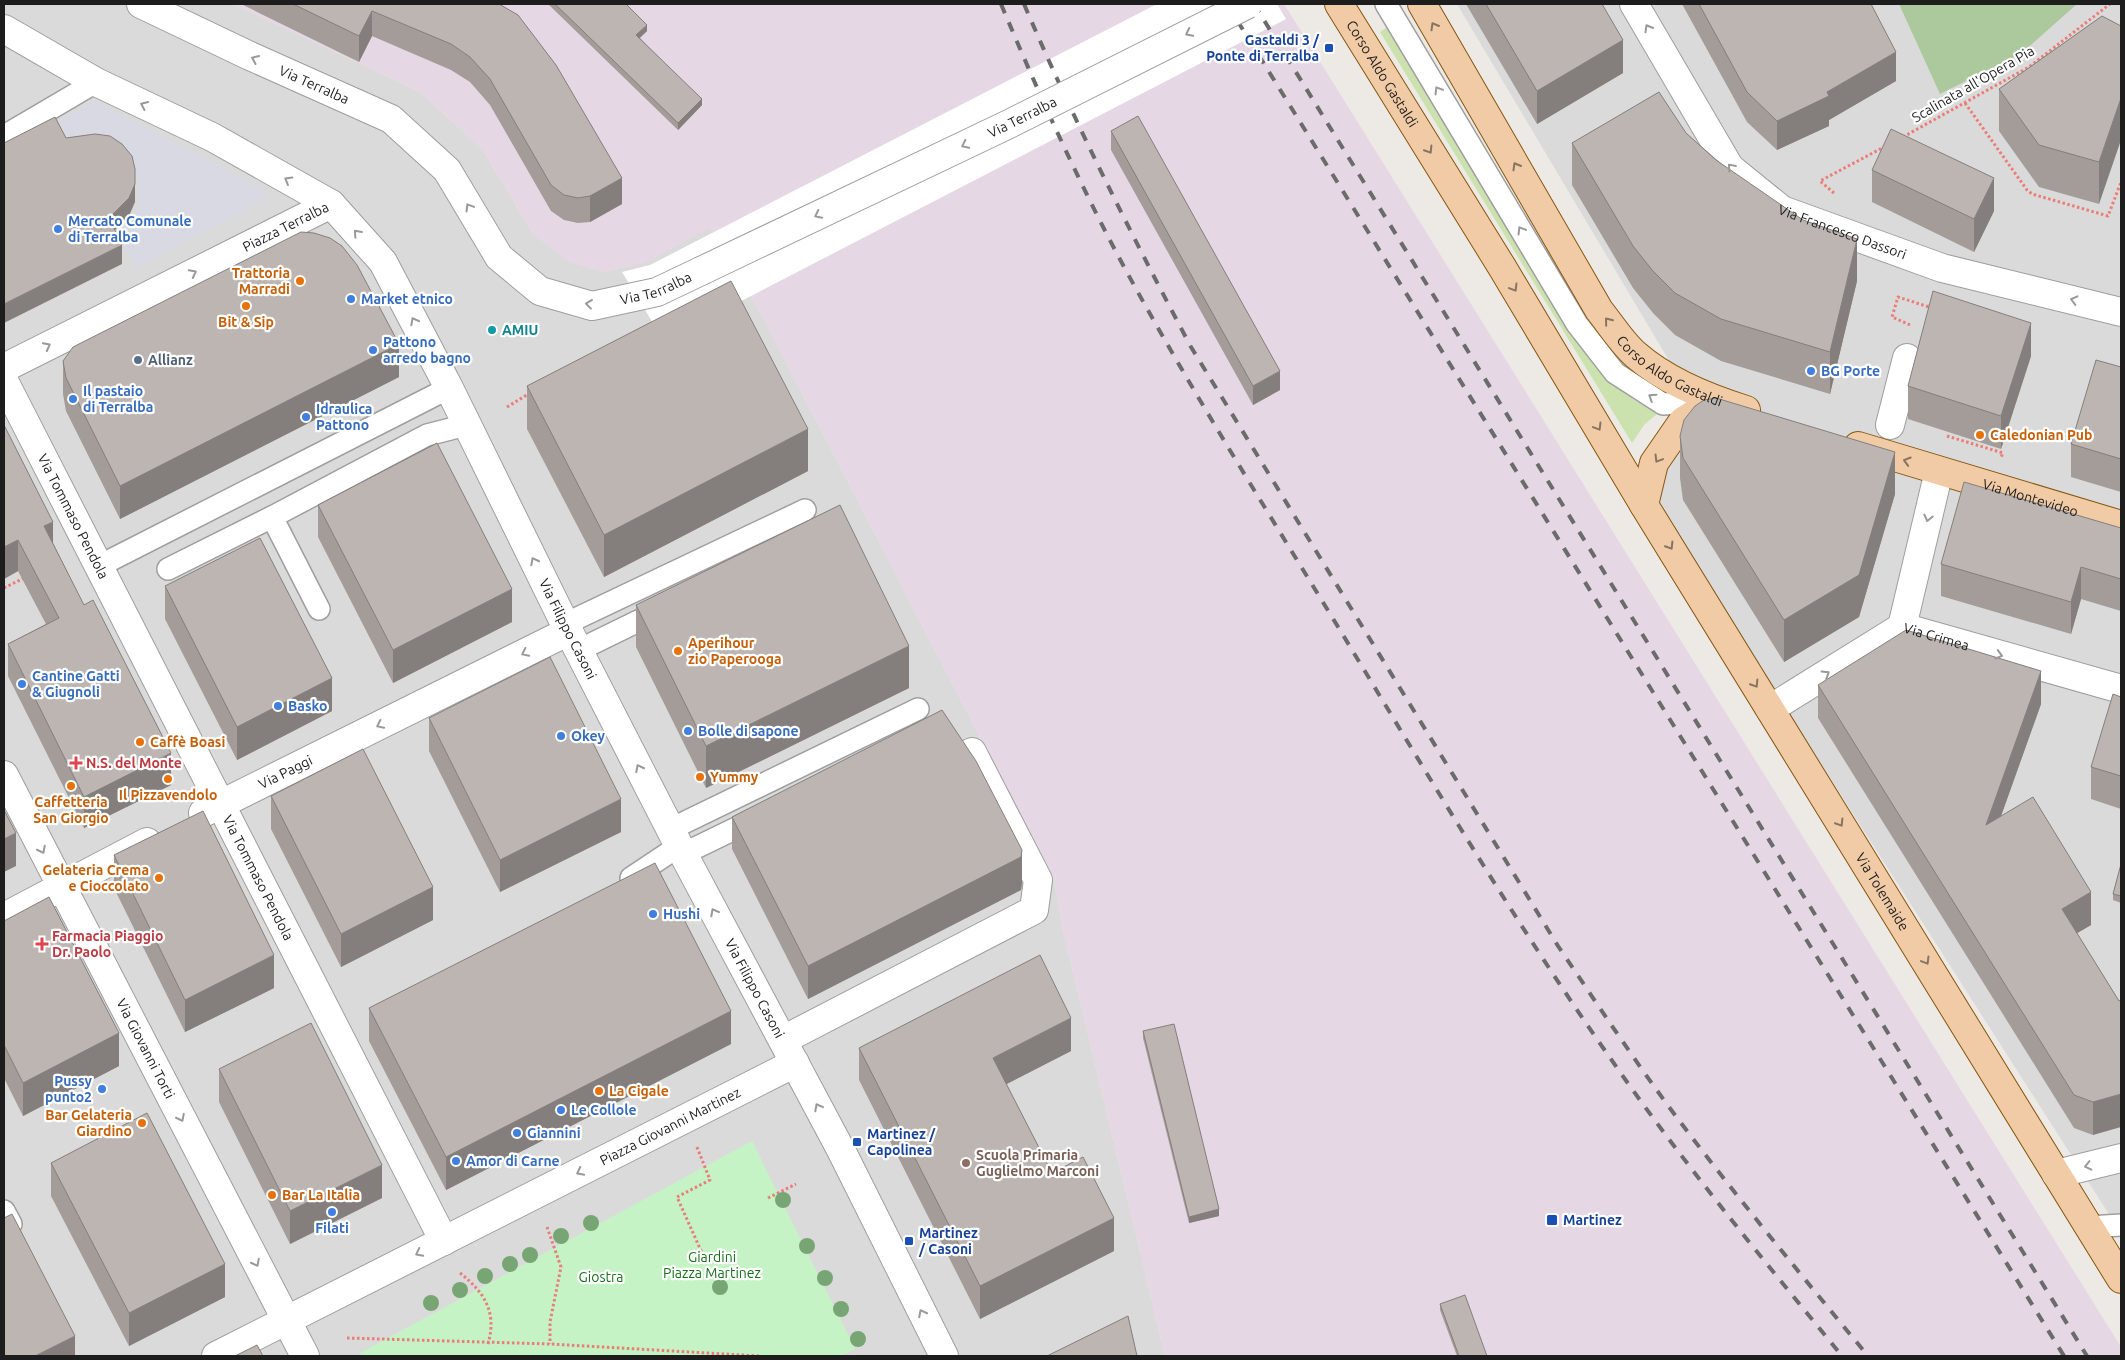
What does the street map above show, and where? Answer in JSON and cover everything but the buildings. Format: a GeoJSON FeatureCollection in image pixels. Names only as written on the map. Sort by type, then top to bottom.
{"type":"FeatureCollection","features":[{"type":"Feature","properties":{"kind":"main road","name":"Corso Aldo Gastaldi"},"geometry":{"type":"LineString","coordinates":[[1339,4],[1502,267],[1644,504]]}},
{"type":"Feature","properties":{"kind":"main road","name":"Corso Aldo Gastaldi"},"geometry":{"type":"LineString","coordinates":[[1422,4],[1599,310],[1636,355],[1674,382],[1715,401]]}},
{"type":"Feature","properties":{"kind":"main road"},"geometry":{"type":"LineString","coordinates":[[1644,504],[1654,463],[1683,421],[1715,401],[1771,418]]}},
{"type":"Feature","properties":{"kind":"main road","name":"Via Montevideo"},"geometry":{"type":"LineString","coordinates":[[1836,439],[2121,525]]}},
{"type":"Feature","properties":{"kind":"main road","name":"Via Tolemaide"},"geometry":{"type":"LineString","coordinates":[[1644,504],[2121,1279]]}},
{"type":"Feature","properties":{"kind":"street","name":"Via Terralba"},"geometry":{"type":"LineString","coordinates":[[141,4],[250,56],[391,119],[447,170],[500,257],[540,291],[592,306],[657,292],[1006,125],[1248,4]]}},
{"type":"Feature","properties":{"kind":"street","name":"Via Francesco Dassori"},"geometry":{"type":"LineString","coordinates":[[1634,4],[1730,168],[1782,210],[1942,268],[2121,312]]}},
{"type":"Feature","properties":{"kind":"street","name":"Piazza Terralba"},"geometry":{"type":"LineString","coordinates":[[4,29],[96,82],[212,137],[330,204]]}},
{"type":"Feature","properties":{"kind":"street","name":"Piazza Terralba"},"geometry":{"type":"LineString","coordinates":[[4,368],[330,204]]}},
{"type":"Feature","properties":{"kind":"street","name":"Via Filippo Casoni"},"geometry":{"type":"LineString","coordinates":[[330,204],[383,262],[449,388],[571,635],[678,843],[789,1052]]}},
{"type":"Feature","properties":{"kind":"street"},"geometry":{"type":"LineString","coordinates":[[1890,425],[1907,358]]}},
{"type":"Feature","properties":{"kind":"street","name":"Via Tommaso Pendola"},"geometry":{"type":"LineString","coordinates":[[4,381],[444,1241]]}},
{"type":"Feature","properties":{"kind":"street"},"geometry":{"type":"LineString","coordinates":[[1902,627],[1939,471]]}},
{"type":"Feature","properties":{"kind":"street","name":"Via Crimea"},"geometry":{"type":"LineString","coordinates":[[1770,709],[1902,627],[2121,689]]}},
{"type":"Feature","properties":{"kind":"street","name":"Via Paggi"},"geometry":{"type":"LineString","coordinates":[[4,917],[220,804],[571,635]]}},
{"type":"Feature","properties":{"kind":"street","name":"Piazza Giovanni Martinez"},"geometry":{"type":"LineString","coordinates":[[216,1356],[685,1119],[789,1052],[1034,910],[1038,880],[966,745]]}},
{"type":"Feature","properties":{"kind":"street","name":"Via Giovanni Torti"},"geometry":{"type":"LineString","coordinates":[[4,775],[287,1320]]}},
{"type":"Feature","properties":{"kind":"street"},"geometry":{"type":"LineString","coordinates":[[789,1052],[944,1356]]}},
{"type":"Feature","properties":{"kind":"street"},"geometry":{"type":"LineString","coordinates":[[2056,1174],[2121,1158]]}},
{"type":"Feature","properties":{"kind":"street"},"geometry":{"type":"LineString","coordinates":[[287,1320],[305,1356]]}},
{"type":"Feature","properties":{"kind":"lane","name":"Corso Aldo Gastaldi"},"geometry":{"type":"LineString","coordinates":[[1386,4],[1577,324],[1616,373],[1664,404],[1715,401]]}},
{"type":"Feature","properties":{"kind":"lane"},"geometry":{"type":"LineString","coordinates":[[4,136],[96,82]]}},
{"type":"Feature","properties":{"kind":"lane"},"geometry":{"type":"LineString","coordinates":[[99,566],[449,388]]}},
{"type":"Feature","properties":{"kind":"lane"},"geometry":{"type":"LineString","coordinates":[[168,569],[272,517],[427,435],[466,425]]}},
{"type":"Feature","properties":{"kind":"lane"},"geometry":{"type":"LineString","coordinates":[[571,635],[805,510]]}},
{"type":"Feature","properties":{"kind":"lane"},"geometry":{"type":"LineString","coordinates":[[272,517],[319,609]]}},
{"type":"Feature","properties":{"kind":"lane"},"geometry":{"type":"LineString","coordinates":[[571,635],[682,600]]}},
{"type":"Feature","properties":{"kind":"lane"},"geometry":{"type":"LineString","coordinates":[[618,885],[643,872],[678,843],[918,709]]}},
{"type":"Feature","properties":{"kind":"lane"},"geometry":{"type":"LineString","coordinates":[[678,843],[772,811]]}},
{"type":"Feature","properties":{"kind":"lane"},"geometry":{"type":"LineString","coordinates":[[2089,1227],[2121,1225]]}},
{"type":"Feature","properties":{"kind":"path","name":"Scalinata all'Opera Pia"},"geometry":{"type":"LineString","coordinates":[[1898,139],[2029,67],[2110,4]]}},
{"type":"Feature","properties":{"kind":"path"},"geometry":{"type":"LineString","coordinates":[[1965,103],[2027,190],[2032,194],[2108,216],[2121,182]]}},
{"type":"Feature","properties":{"kind":"path"},"geometry":{"type":"LineString","coordinates":[[1828,198],[1834,193],[1820,181],[1890,144]]}},
{"type":"Feature","properties":{"kind":"path"},"geometry":{"type":"LineString","coordinates":[[1907,358],[1913,326],[1892,317],[1898,297],[1929,307],[1930,302]]}},
{"type":"Feature","properties":{"kind":"path"},"geometry":{"type":"LineString","coordinates":[[507,407],[531,393]]}},
{"type":"Feature","properties":{"kind":"path"},"geometry":{"type":"LineString","coordinates":[[1947,436],[2003,454]]}},
{"type":"Feature","properties":{"kind":"path"},"geometry":{"type":"LineString","coordinates":[[4,588],[29,576]]}},
{"type":"Feature","properties":{"kind":"path"},"geometry":{"type":"LineString","coordinates":[[685,1119],[710,1180],[676,1197],[706,1262]]}},
{"type":"Feature","properties":{"kind":"path"},"geometry":{"type":"LineString","coordinates":[[768,1198],[796,1184]]}},
{"type":"Feature","properties":{"kind":"path"},"geometry":{"type":"LineString","coordinates":[[547,1227],[561,1267],[550,1322],[550,1344]]}},
{"type":"Feature","properties":{"kind":"path"},"geometry":{"type":"LineString","coordinates":[[460,1273],[478,1287],[487,1303],[492,1329],[488,1344]]}},
{"type":"Feature","properties":{"kind":"path"},"geometry":{"type":"LineString","coordinates":[[347,1338],[488,1344],[550,1344],[760,1356]]}},
{"type":"Feature","properties":{"kind":"shaded area"},"geometry":{"type":"Polygon","coordinates":[[[4,4],[234,4],[420,92],[483,150],[533,234],[602,272],[647,262],[710,227],[761,314],[1054,880],[1063,930],[1165,1356],[4,1356],[4,4]]]}},
{"type":"Feature","properties":{"kind":"shaded area"},"geometry":{"type":"Polygon","coordinates":[[[234,4],[1284,4],[2121,1347],[2121,1356],[1165,1356],[1063,930],[1054,880],[761,314],[710,227],[648,262],[602,272],[568,262],[533,234],[483,150],[420,92],[234,4]]]}},
{"type":"Feature","properties":{"kind":"shaded area"},"geometry":{"type":"Polygon","coordinates":[[[1457,4],[2121,4],[2121,1233],[1653,501],[1677,374],[1457,4]]]}},
{"type":"Feature","properties":{"kind":"shaded area"},"geometry":{"type":"Polygon","coordinates":[[[96,101],[260,188],[266,194],[266,199],[136,268],[118,231],[126,226],[135,215],[139,201],[139,186],[135,172],[78,152],[59,119],[96,101]]]}},
{"type":"Feature","properties":{"kind":"green space"},"geometry":{"type":"Polygon","coordinates":[[[1899,4],[2077,4],[2022,53],[1940,94],[1899,4]]]}},
{"type":"Feature","properties":{"kind":"green space"},"geometry":{"type":"Polygon","coordinates":[[[1387,27],[1607,376],[1634,400],[1658,413],[1644,425],[1632,443],[1380,32],[1387,27]]]}},
{"type":"Feature","properties":{"kind":"green space","name":"Giardini Piazza Martinez"},"geometry":{"type":"Polygon","coordinates":[[[752,1141],[855,1349],[840,1356],[362,1356],[360,1353],[752,1141]]]}},
{"type":"Feature","properties":{"kind":"pier"},"geometry":{"type":"Polygon","coordinates":[[[1157,4],[1277,4],[1286,19],[664,341],[622,272],[650,265],[1157,4]]]}},
{"type":"Feature","properties":{"kind":"railway"},"geometry":{"type":"LineString","coordinates":[[1001,4],[1074,169],[1148,310],[1225,442],[1466,837],[1534,946],[1662,1130],[1721,1207],[1842,1356]]}},
{"type":"Feature","properties":{"kind":"railway"},"geometry":{"type":"LineString","coordinates":[[1024,4],[1104,177],[1191,347],[1558,946],[1628,1050],[1672,1111],[1744,1204],[1868,1356]]}},
{"type":"Feature","properties":{"kind":"railway"},"geometry":{"type":"LineString","coordinates":[[1227,4],[2064,1356]]}},
{"type":"Feature","properties":{"kind":"railway"},"geometry":{"type":"LineString","coordinates":[[1254,4],[2087,1356]]}},
{"type":"Feature","properties":{"kind":"place","name":"Gastaldi 3 / Ponte di Terralba"},"geometry":{"type":"Point","coordinates":[1329,48]}},
{"type":"Feature","properties":{"kind":"place","name":"Mercato Comunale di Terralba"},"geometry":{"type":"Point","coordinates":[58,229]}},
{"type":"Feature","properties":{"kind":"place","name":"Trattoria Marradi"},"geometry":{"type":"Point","coordinates":[300,281]}},
{"type":"Feature","properties":{"kind":"place","name":"Market etnico"},"geometry":{"type":"Point","coordinates":[351,299]}},
{"type":"Feature","properties":{"kind":"place","name":"Bit & Sip"},"geometry":{"type":"Point","coordinates":[246,306]}},
{"type":"Feature","properties":{"kind":"place","name":"AMIU"},"geometry":{"type":"Point","coordinates":[492,330]}},
{"type":"Feature","properties":{"kind":"place","name":"Pattono arredo bagno"},"geometry":{"type":"Point","coordinates":[373,350]}},
{"type":"Feature","properties":{"kind":"place","name":"Allianz"},"geometry":{"type":"Point","coordinates":[138,360]}},
{"type":"Feature","properties":{"kind":"place","name":"BG Porte"},"geometry":{"type":"Point","coordinates":[1811,371]}},
{"type":"Feature","properties":{"kind":"place","name":"Il pastaio di Terralba"},"geometry":{"type":"Point","coordinates":[73,399]}},
{"type":"Feature","properties":{"kind":"place","name":"Idraulica Pattono"},"geometry":{"type":"Point","coordinates":[306,417]}},
{"type":"Feature","properties":{"kind":"place","name":"Caledonian Pub"},"geometry":{"type":"Point","coordinates":[1980,435]}},
{"type":"Feature","properties":{"kind":"place","name":"Aperihour zio Paperooga"},"geometry":{"type":"Point","coordinates":[678,651]}},
{"type":"Feature","properties":{"kind":"place","name":"Cantine Gatti & Giugnoli"},"geometry":{"type":"Point","coordinates":[22,684]}},
{"type":"Feature","properties":{"kind":"place","name":"Basko"},"geometry":{"type":"Point","coordinates":[278,706]}},
{"type":"Feature","properties":{"kind":"place","name":"Bolle di sapone"},"geometry":{"type":"Point","coordinates":[688,731]}},
{"type":"Feature","properties":{"kind":"place","name":"Okey"},"geometry":{"type":"Point","coordinates":[561,736]}},
{"type":"Feature","properties":{"kind":"place","name":"Caffè Boasi"},"geometry":{"type":"Point","coordinates":[140,742]}},
{"type":"Feature","properties":{"kind":"place","name":"N.S. del Monte"},"geometry":{"type":"Point","coordinates":[76,763]}},
{"type":"Feature","properties":{"kind":"place","name":"Yummy"},"geometry":{"type":"Point","coordinates":[700,777]}},
{"type":"Feature","properties":{"kind":"place","name":"Il Pizzavendolo"},"geometry":{"type":"Point","coordinates":[168,779]}},
{"type":"Feature","properties":{"kind":"place","name":"Caffetteria San Giorgio"},"geometry":{"type":"Point","coordinates":[71,786]}},
{"type":"Feature","properties":{"kind":"place","name":"Gelateria Crema e Cioccolato"},"geometry":{"type":"Point","coordinates":[159,878]}},
{"type":"Feature","properties":{"kind":"place","name":"Hushi"},"geometry":{"type":"Point","coordinates":[653,914]}},
{"type":"Feature","properties":{"kind":"place","name":"Farmacia Piaggio Dr. Paolo"},"geometry":{"type":"Point","coordinates":[42,944]}},
{"type":"Feature","properties":{"kind":"place","name":"Pussy punto2"},"geometry":{"type":"Point","coordinates":[102,1089]}},
{"type":"Feature","properties":{"kind":"place","name":"La Cigale"},"geometry":{"type":"Point","coordinates":[599,1091]}},
{"type":"Feature","properties":{"kind":"place","name":"Le Collole"},"geometry":{"type":"Point","coordinates":[561,1110]}},
{"type":"Feature","properties":{"kind":"place","name":"Bar Gelateria Giardino"},"geometry":{"type":"Point","coordinates":[142,1123]}},
{"type":"Feature","properties":{"kind":"place","name":"Giannini"},"geometry":{"type":"Point","coordinates":[517,1133]}},
{"type":"Feature","properties":{"kind":"place","name":"Martinez / Capolinea"},"geometry":{"type":"Point","coordinates":[857,1142]}},
{"type":"Feature","properties":{"kind":"place","name":"Amor di Carne"},"geometry":{"type":"Point","coordinates":[456,1161]}},
{"type":"Feature","properties":{"kind":"place","name":"Scuola Primaria Guglielmo Marconi"},"geometry":{"type":"Point","coordinates":[966,1163]}},
{"type":"Feature","properties":{"kind":"place","name":"Bar La Italia"},"geometry":{"type":"Point","coordinates":[272,1195]}},
{"type":"Feature","properties":{"kind":"place","name":"Filati"},"geometry":{"type":"Point","coordinates":[332,1212]}},
{"type":"Feature","properties":{"kind":"place","name":"Martinez"},"geometry":{"type":"Point","coordinates":[1552,1220]}},
{"type":"Feature","properties":{"kind":"place","name":"Martinez / Casoni"},"geometry":{"type":"Point","coordinates":[909,1241]}},
{"type":"Feature","properties":{"kind":"park label","name":"Giostra"},"geometry":{"type":"Point","coordinates":[601,1277]}}]}
